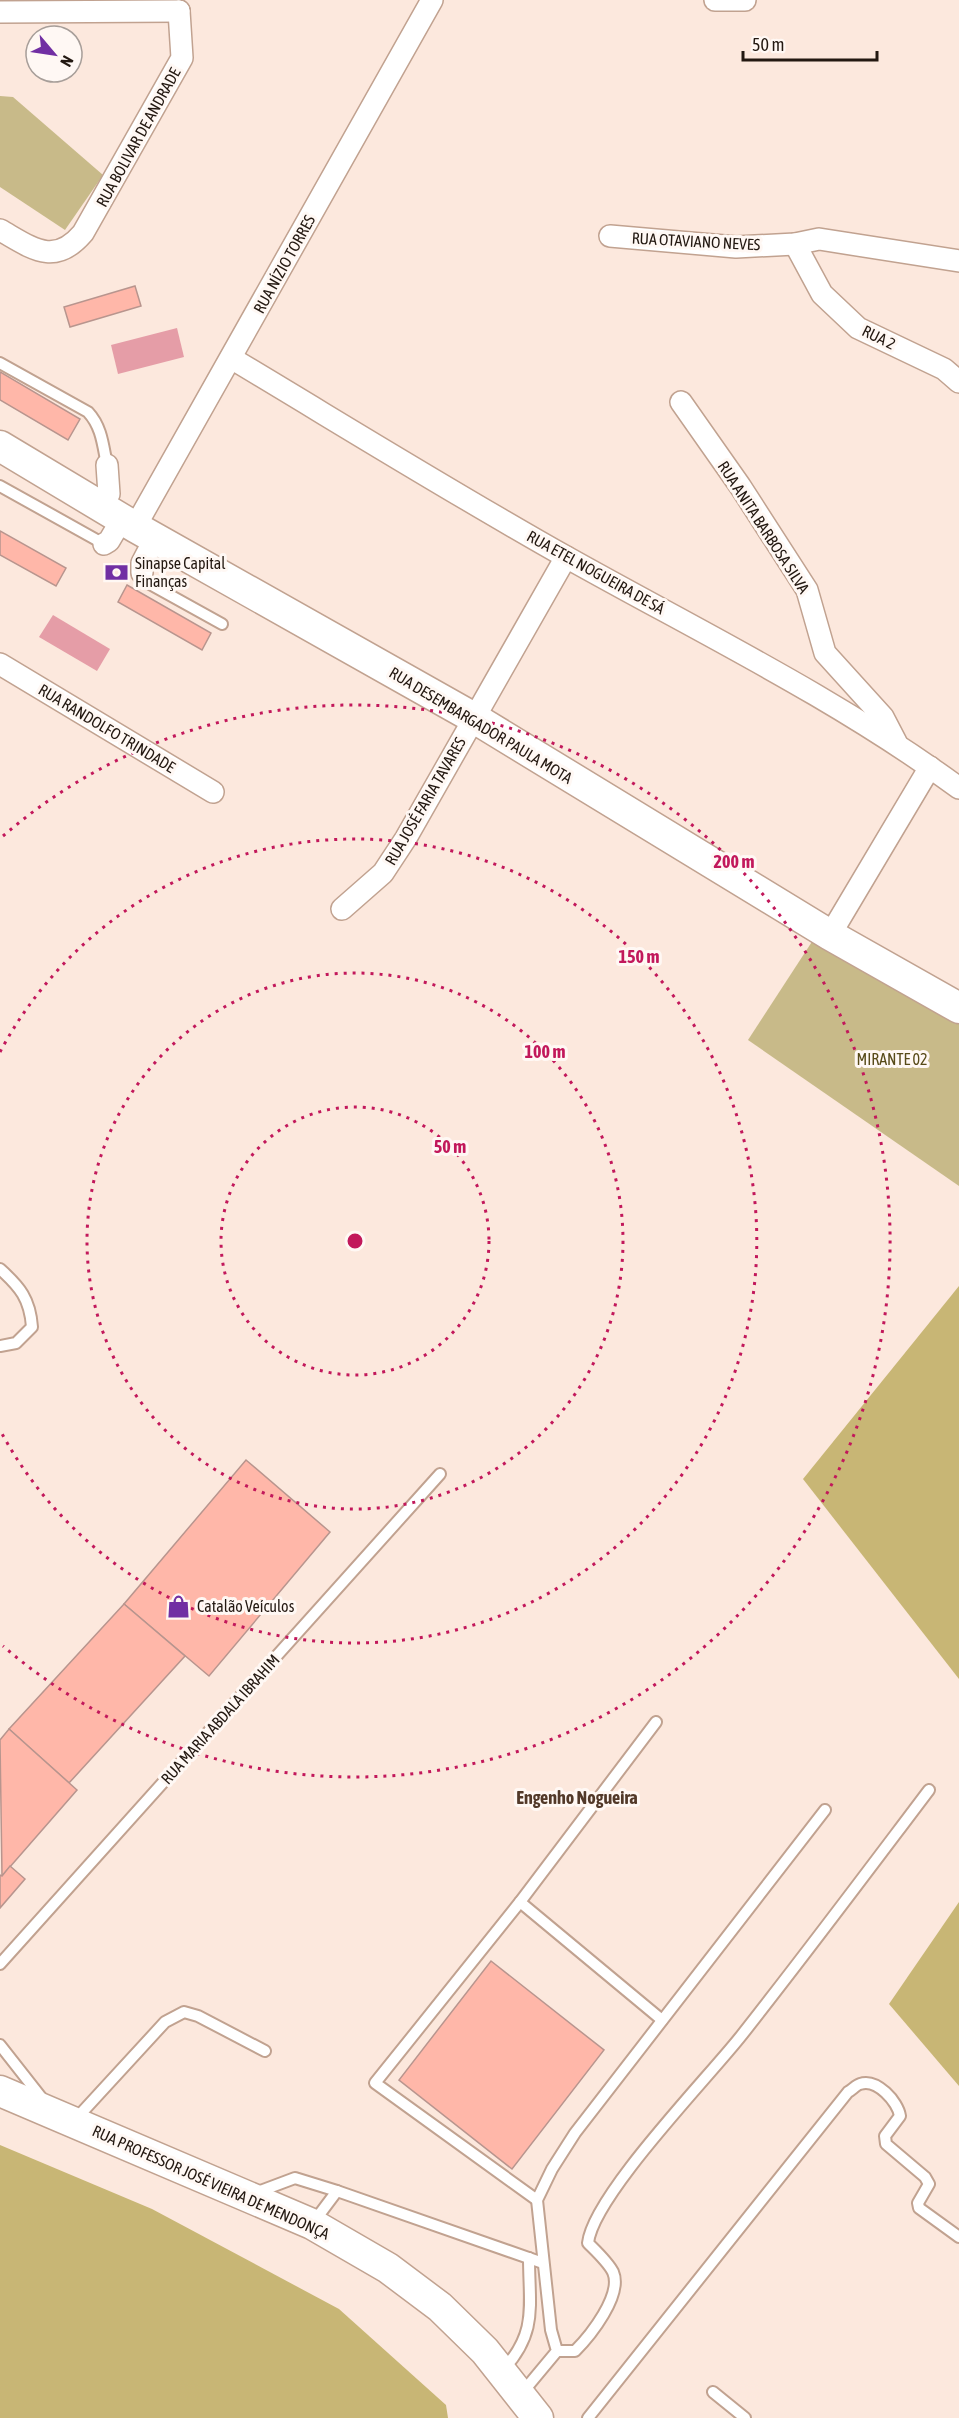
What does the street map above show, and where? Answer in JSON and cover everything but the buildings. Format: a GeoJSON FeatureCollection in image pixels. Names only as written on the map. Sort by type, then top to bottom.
{"type":"FeatureCollection","features":[{"type":"Feature","properties":{"kind":"street","name":"RUA NÍZIO TORRES"},"geometry":{"type":"LineString","coordinates":[[128,523],[231,358],[432,0]]}},
{"type":"Feature","properties":{"kind":"street"},"geometry":{"type":"LineString","coordinates":[[715,0],[745,0]]}},
{"type":"Feature","properties":{"kind":"street"},"geometry":{"type":"LineString","coordinates":[[0,12],[174,6]]}},
{"type":"Feature","properties":{"kind":"street","name":"RUA BOLIVAR DE ANDRADE"},"geometry":{"type":"LineString","coordinates":[[0,230],[34,249],[48,253],[62,250],[74,243],[83,233],[182,58],[174,6]]}},
{"type":"Feature","properties":{"kind":"street","name":"RUA OTAVIANO NEVES"},"geometry":{"type":"LineString","coordinates":[[610,236],[736,247],[795,244],[819,239],[959,261]]}},
{"type":"Feature","properties":{"kind":"street","name":"RUA 2"},"geometry":{"type":"LineString","coordinates":[[795,244],[822,294],[858,328],[944,369],[959,382]]}},
{"type":"Feature","properties":{"kind":"street","name":"RUA ETEL NOGUEIRA DE SÁ"},"geometry":{"type":"LineString","coordinates":[[231,358],[566,557],[833,704],[896,743],[959,788]]}},
{"type":"Feature","properties":{"kind":"street","name":"RUA ANITA BARBOSA SILVA"},"geometry":{"type":"LineString","coordinates":[[681,402],[740,486],[807,590],[825,653],[883,717],[896,743]]}},
{"type":"Feature","properties":{"kind":"street","name":"RUA DESEMBARGADOR PAULA MOTA"},"geometry":{"type":"LineString","coordinates":[[0,446],[128,523],[474,718],[830,935],[959,1008]]}},
{"type":"Feature","properties":{"kind":"street"},"geometry":{"type":"LineString","coordinates":[[107,465],[109,494],[128,523],[142,563],[142,573]]}},
{"type":"Feature","properties":{"kind":"street"},"geometry":{"type":"LineString","coordinates":[[104,544],[128,523]]}},
{"type":"Feature","properties":{"kind":"street","name":"RUA JOSÉ FARIA TAVARES"},"geometry":{"type":"LineString","coordinates":[[342,909],[383,873],[406,838],[566,557]]}},
{"type":"Feature","properties":{"kind":"street","name":"RUA RANDOLFO TRINDADE"},"geometry":{"type":"LineString","coordinates":[[0,664],[213,792]]}},
{"type":"Feature","properties":{"kind":"street"},"geometry":{"type":"LineString","coordinates":[[830,935],[930,766]]}},
{"type":"Feature","properties":{"kind":"street","name":"RUA PROFESSOR JOSÉ VIEIRA DE MENDONÇA"},"geometry":{"type":"LineString","coordinates":[[0,2091],[312,2224],[388,2268],[440,2307],[485,2351],[529,2407]]}},
{"type":"Feature","properties":{"kind":"lane"},"geometry":{"type":"LineString","coordinates":[[0,363],[88,412],[100,432],[107,465]]}},
{"type":"Feature","properties":{"kind":"lane"},"geometry":{"type":"LineString","coordinates":[[0,486],[104,544]]}},
{"type":"Feature","properties":{"kind":"lane"},"geometry":{"type":"LineString","coordinates":[[142,573],[148,583],[222,624]]}},
{"type":"Feature","properties":{"kind":"lane"},"geometry":{"type":"LineString","coordinates":[[0,1269],[14,1282],[30,1306],[32,1327],[16,1343],[0,1346]]}},
{"type":"Feature","properties":{"kind":"lane","name":"RUA MARIA ABDALA IBRAHIM"},"geometry":{"type":"LineString","coordinates":[[0,1964],[440,1474]]}},
{"type":"Feature","properties":{"kind":"lane"},"geometry":{"type":"LineString","coordinates":[[537,2200],[375,2083],[520,1902],[656,1722]]}},
{"type":"Feature","properties":{"kind":"lane"},"geometry":{"type":"LineString","coordinates":[[557,2351],[574,2351],[589,2337],[615,2287],[613,2272],[588,2242],[589,2233],[603,2208],[628,2172],[740,2037],[929,1790]]}},
{"type":"Feature","properties":{"kind":"lane"},"geometry":{"type":"LineString","coordinates":[[529,2407],[557,2351],[550,2330],[537,2200],[552,2169],[575,2133],[825,1810]]}},
{"type":"Feature","properties":{"kind":"lane"},"geometry":{"type":"LineString","coordinates":[[520,1902],[662,2020]]}},
{"type":"Feature","properties":{"kind":"lane"},"geometry":{"type":"LineString","coordinates":[[0,2045],[63,2117],[165,2022],[184,2012],[198,2016],[265,2051]]}},
{"type":"Feature","properties":{"kind":"lane"},"geometry":{"type":"LineString","coordinates":[[587,2418],[848,2092],[861,2083],[876,2084],[898,2106],[900,2116],[885,2136],[886,2144],[925,2177],[929,2184],[918,2203],[919,2208],[959,2237]]}},
{"type":"Feature","properties":{"kind":"lane"},"geometry":{"type":"LineString","coordinates":[[246,2196],[295,2178],[543,2263]]}},
{"type":"Feature","properties":{"kind":"lane"},"geometry":{"type":"LineString","coordinates":[[312,2224],[337,2191]]}},
{"type":"Feature","properties":{"kind":"lane"},"geometry":{"type":"LineString","coordinates":[[501,2372],[520,2352],[529,2328],[529,2258]]}},
{"type":"Feature","properties":{"kind":"lane"},"geometry":{"type":"LineString","coordinates":[[713,2392],[745,2418]]}},
{"type":"Feature","properties":{"kind":"green space"},"geometry":{"type":"Polygon","coordinates":[[[0,96],[13,97],[103,175],[65,230],[0,187],[0,96]]]}},
{"type":"Feature","properties":{"kind":"green space","name":"MIRANTE 02"},"geometry":{"type":"Polygon","coordinates":[[[817,934],[959,1024],[959,1186],[748,1040],[817,934]]]}},
{"type":"Feature","properties":{"kind":"shaded area"},"geometry":{"type":"Polygon","coordinates":[[[177,328],[184,357],[118,374],[111,345],[177,328]]]}},
{"type":"Feature","properties":{"kind":"shaded area"},"geometry":{"type":"Polygon","coordinates":[[[53,615],[110,649],[97,671],[39,637],[53,615]]]}},
{"type":"Feature","properties":{"kind":"shaded area"},"geometry":{"type":"Polygon","coordinates":[[[959,1286],[959,1679],[803,1479],[959,1286]]]}},
{"type":"Feature","properties":{"kind":"shaded area"},"geometry":{"type":"Polygon","coordinates":[[[959,1902],[959,2086],[889,2004],[959,1902]]]}},
{"type":"Feature","properties":{"kind":"shaded area"},"geometry":{"type":"Polygon","coordinates":[[[0,2145],[152,2209],[339,2309],[446,2405],[448,2418],[0,2418],[0,2145]]]}},
{"type":"Feature","properties":{"kind":"place","name":"Sinapse Capital Finanças"},"geometry":{"type":"Point","coordinates":[117,572]}},
{"type":"Feature","properties":{"kind":"place","name":"Catalão Veículos"},"geometry":{"type":"Point","coordinates":[179,1606]}},
{"type":"Feature","properties":{"kind":"district","name":"Engenho Nogueira"},"geometry":{"type":"Point","coordinates":[577,1798]}}]}
